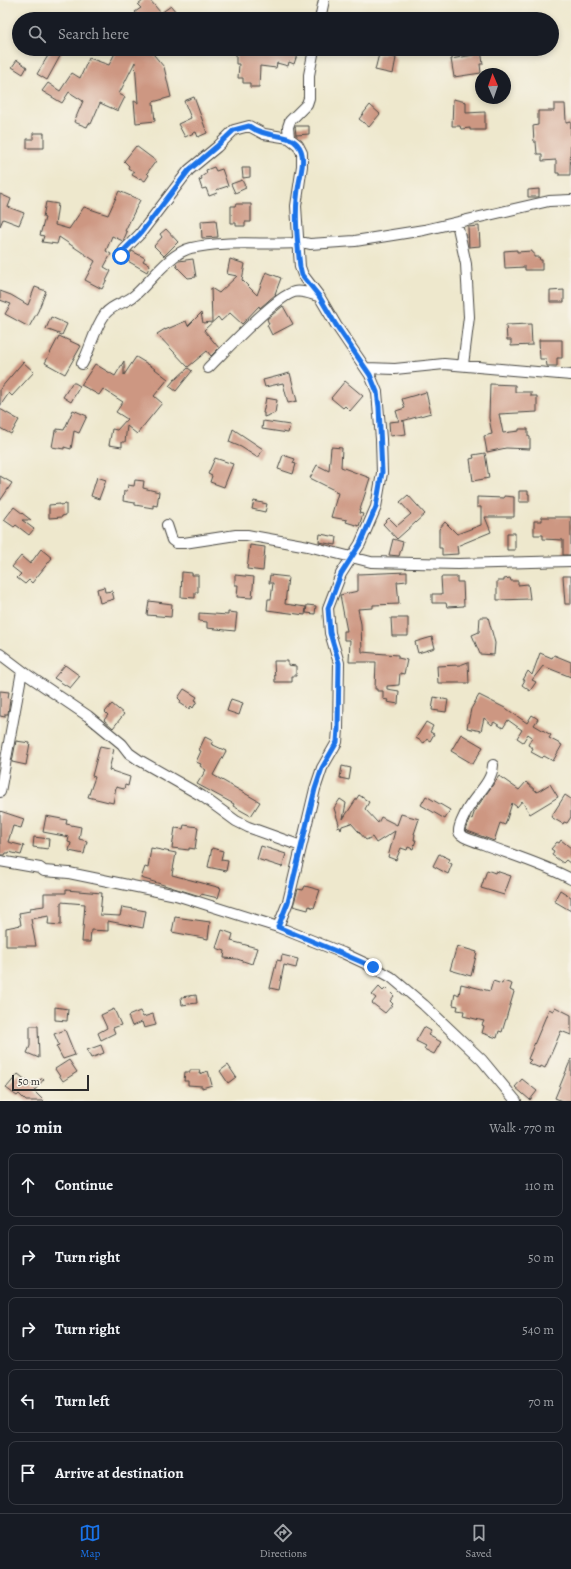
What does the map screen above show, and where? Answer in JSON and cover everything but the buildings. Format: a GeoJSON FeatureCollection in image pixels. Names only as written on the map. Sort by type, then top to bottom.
{"type":"FeatureCollection","features":[{"type":"Feature","properties":{"kind":"street"},"geometry":{"type":"LineString","coordinates":[[321,12],[324,0]]}},
{"type":"Feature","properties":{"kind":"street"},"geometry":{"type":"LineString","coordinates":[[289,138],[288,127],[290,121],[307,104],[309,98],[309,75],[313,56]]}},
{"type":"Feature","properties":{"kind":"street"},"geometry":{"type":"LineString","coordinates":[[121,256],[124,250],[140,234],[189,170],[234,130],[249,126],[264,134],[289,138],[298,145],[302,153],[302,166],[296,206],[297,242],[302,275],[319,296],[349,346],[367,368],[377,392],[382,472],[376,507],[360,544],[341,574],[328,608],[330,633],[339,668],[337,742],[322,768],[315,789],[288,902],[278,927]]}},
{"type":"Feature","properties":{"kind":"street"},"geometry":{"type":"LineString","coordinates":[[82,364],[97,326],[112,307],[134,296],[173,258],[182,252],[206,245],[233,242],[278,244],[297,242],[310,244],[355,241],[457,223],[549,201],[571,200]]}},
{"type":"Feature","properties":{"kind":"street"},"geometry":{"type":"LineString","coordinates":[[457,223],[466,264],[469,311],[463,366]]}},
{"type":"Feature","properties":{"kind":"street"},"geometry":{"type":"LineString","coordinates":[[208,368],[260,317],[285,296],[296,292],[319,296]]}},
{"type":"Feature","properties":{"kind":"street"},"geometry":{"type":"LineString","coordinates":[[367,368],[395,369],[444,364],[571,375]]}},
{"type":"Feature","properties":{"kind":"street"},"geometry":{"type":"LineString","coordinates":[[167,525],[172,540],[176,543],[236,535],[247,535],[308,546],[353,556],[372,562],[458,564],[571,561]]}},
{"type":"Feature","properties":{"kind":"street"},"geometry":{"type":"LineString","coordinates":[[0,654],[22,671],[88,716],[122,744],[129,753],[139,760],[202,796],[236,821],[248,827],[301,846]]}},
{"type":"Feature","properties":{"kind":"street"},"geometry":{"type":"LineString","coordinates":[[0,792],[22,671]]}},
{"type":"Feature","properties":{"kind":"street"},"geometry":{"type":"LineString","coordinates":[[493,765],[491,776],[468,809],[459,829],[459,833],[474,841],[548,868],[571,879]]}},
{"type":"Feature","properties":{"kind":"street"},"geometry":{"type":"LineString","coordinates":[[0,861],[40,868],[44,871],[69,874],[176,895],[278,927],[343,954],[391,978],[410,993],[482,1060],[516,1101]]}},
{"type":"Feature","properties":{"kind":"route"},"geometry":{"type":"LineString","coordinates":[[121,256],[124,250],[140,234],[189,170],[234,130],[249,126],[264,134],[289,138],[298,145],[302,153],[302,166],[296,206],[297,243],[302,275],[319,296],[336,325],[358,358],[364,364],[377,392],[382,472],[376,507],[360,544],[341,574],[328,608],[330,633],[339,663],[340,674],[337,742],[322,768],[315,789],[305,825],[288,902],[278,927],[373,967]]}}]}
